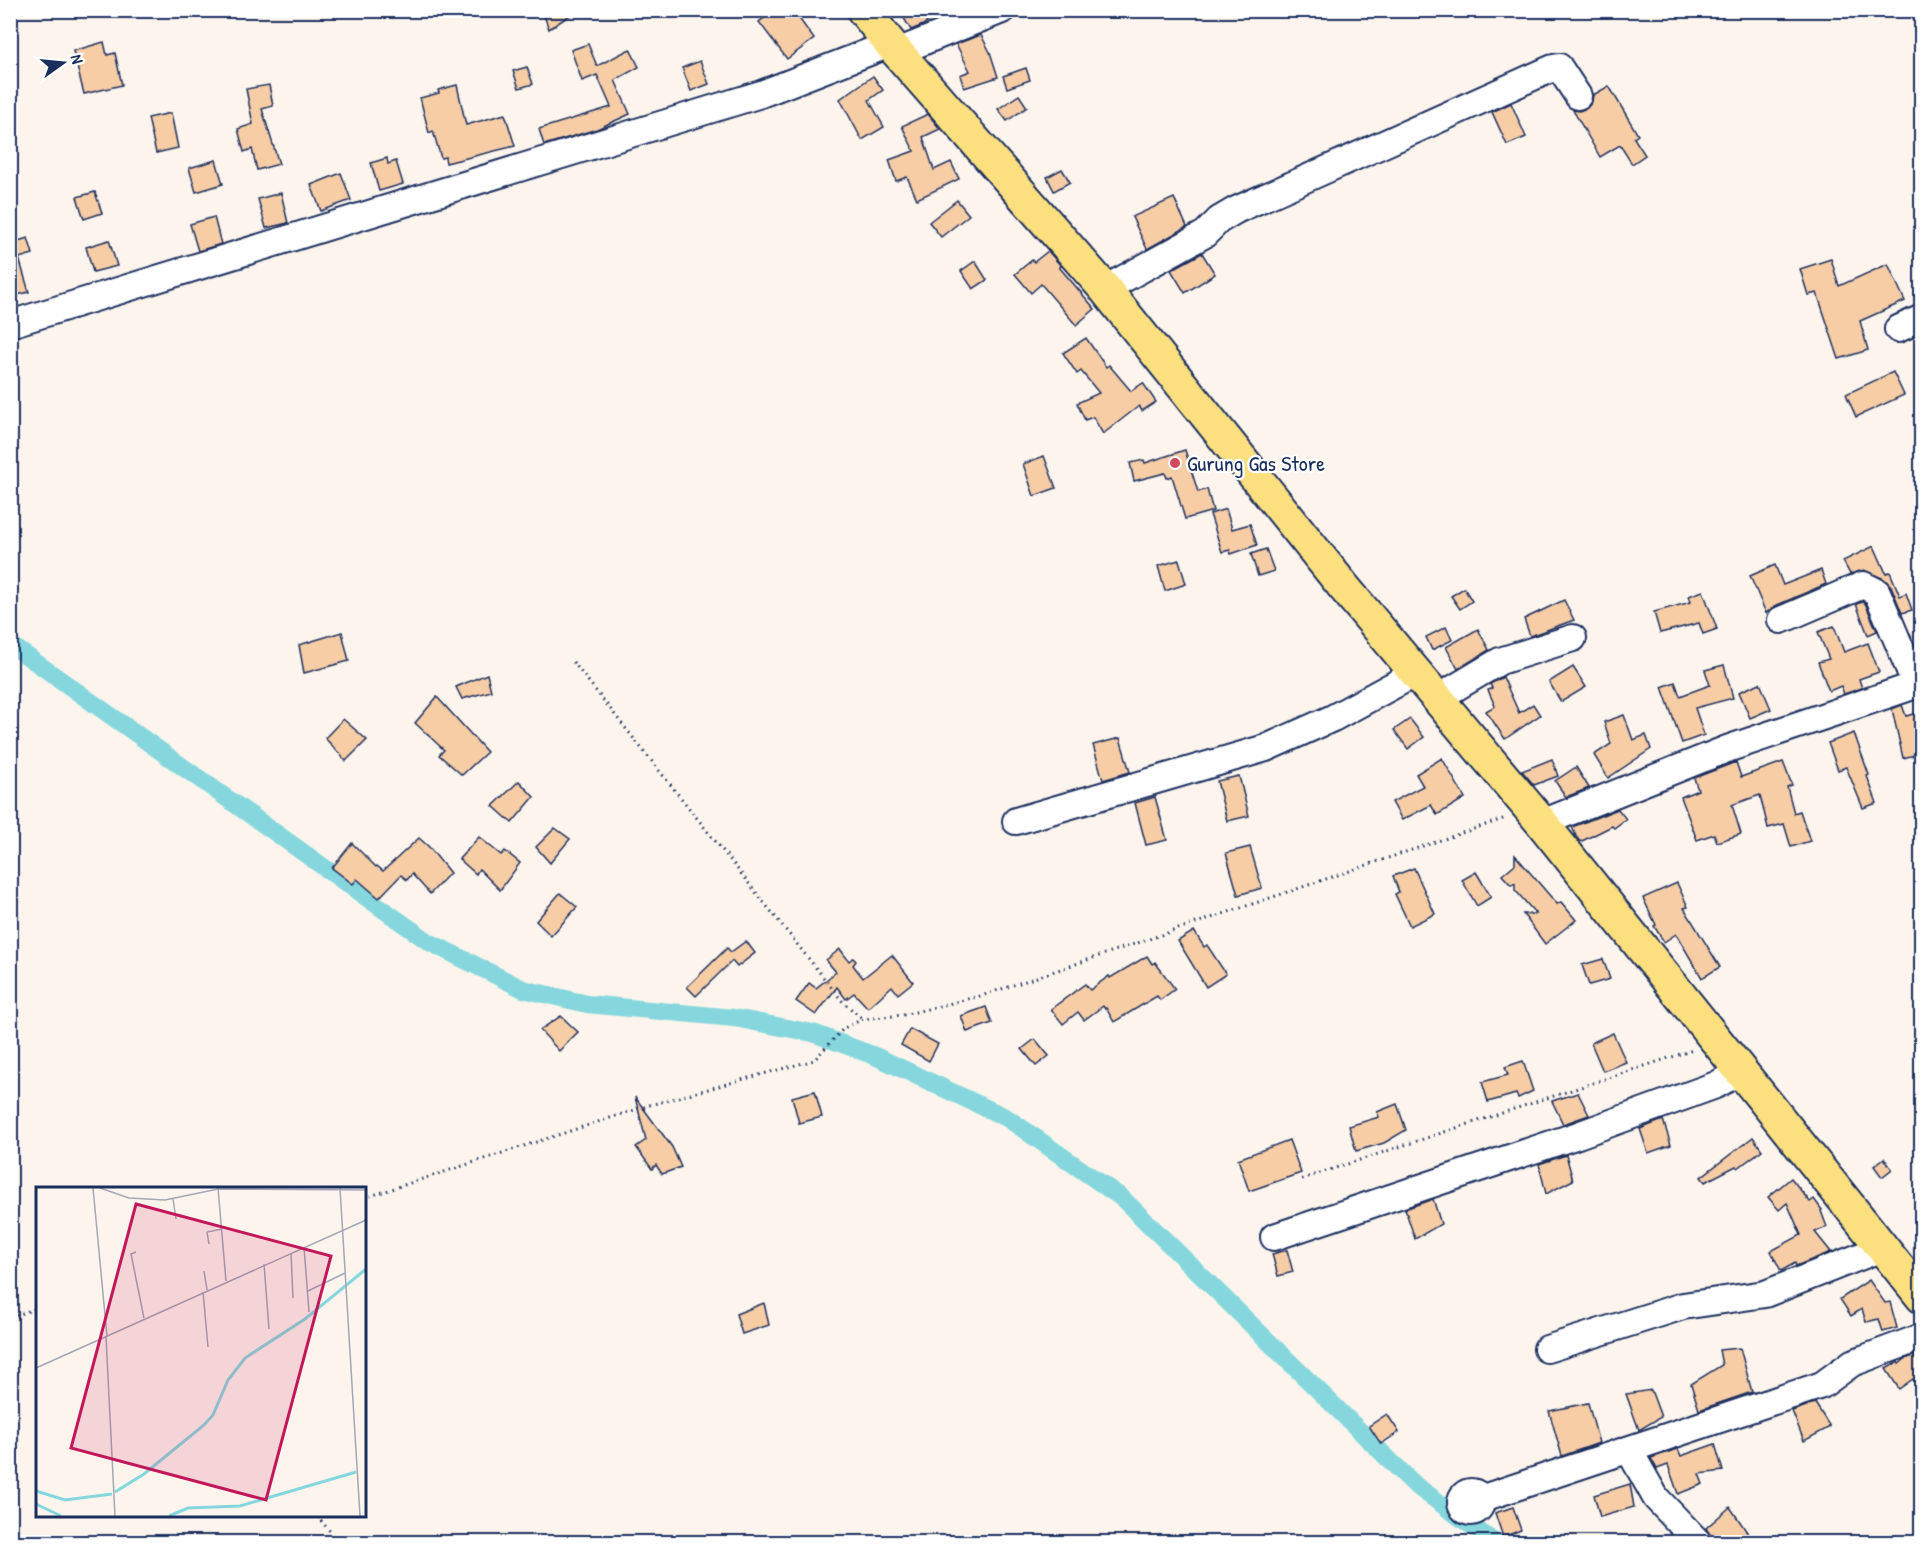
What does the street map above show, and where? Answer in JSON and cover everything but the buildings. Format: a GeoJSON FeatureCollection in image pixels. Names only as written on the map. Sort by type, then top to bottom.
{"type":"FeatureCollection","features":[{"type":"Feature","properties":{"kind":"main road"},"geometry":{"type":"LineString","coordinates":[[863,10],[1105,290],[1343,586],[1536,816],[1922,1297]]}},
{"type":"Feature","properties":{"kind":"street"},"geometry":{"type":"LineString","coordinates":[[10,324],[761,94],[1002,10]]}},
{"type":"Feature","properties":{"kind":"street"},"geometry":{"type":"LineString","coordinates":[[1105,290],[1205,234],[1219,220],[1236,210],[1553,68],[1559,67],[1578,96]]}},
{"type":"Feature","properties":{"kind":"street"},"geometry":{"type":"LineString","coordinates":[[1898,329],[1922,318]]}},
{"type":"Feature","properties":{"kind":"street"},"geometry":{"type":"LineString","coordinates":[[1536,816],[1919,684],[1877,592],[1870,588],[1863,585],[1781,620]]}},
{"type":"Feature","properties":{"kind":"street"},"geometry":{"type":"LineString","coordinates":[[1438,698],[1500,661],[1573,638]]}},
{"type":"Feature","properties":{"kind":"street"},"geometry":{"type":"LineString","coordinates":[[1016,821],[1266,748],[1334,718],[1416,673]]}},
{"type":"Feature","properties":{"kind":"street"},"geometry":{"type":"LineString","coordinates":[[1274,1237],[1578,1135],[1716,1085],[1741,1071]]}},
{"type":"Feature","properties":{"kind":"street"},"geometry":{"type":"LineString","coordinates":[[1547,1349],[1683,1306],[1764,1294],[1882,1248]]}},
{"type":"Feature","properties":{"kind":"street"},"geometry":{"type":"LineString","coordinates":[[1480,1499],[1822,1384],[1852,1363],[1922,1337]]}},
{"type":"Feature","properties":{"kind":"street"},"geometry":{"type":"LineString","coordinates":[[1629,1450],[1656,1498],[1698,1542]]}},
{"type":"Feature","properties":{"kind":"path"},"geometry":{"type":"LineString","coordinates":[[573,663],[843,1002],[863,1019]]}},
{"type":"Feature","properties":{"kind":"path"},"geometry":{"type":"LineString","coordinates":[[366,1197],[650,1105],[814,1060],[844,1028],[863,1019],[903,1015],[984,995],[1536,816]]}},
{"type":"Feature","properties":{"kind":"path"},"geometry":{"type":"LineString","coordinates":[[1302,1179],[1717,1042]]}},
{"type":"Feature","properties":{"kind":"path"},"geometry":{"type":"LineString","coordinates":[[10,1317],[36,1309]]}},
{"type":"Feature","properties":{"kind":"path"},"geometry":{"type":"LineString","coordinates":[[319,1517],[339,1542]]}},
{"type":"Feature","properties":{"kind":"waterway"},"geometry":{"type":"LineString","coordinates":[[10,644],[429,942],[523,989],[587,1004],[734,1018],[813,1033],[875,1056],[1007,1118],[1122,1198],[1415,1485],[1494,1542]]}},
{"type":"Feature","properties":{"kind":"waterway"},"geometry":{"type":"LineString","coordinates":[[10,1537],[14,1542]]}},
{"type":"Feature","properties":{"kind":"place","name":"Gurung Gas Store"},"geometry":{"type":"Point","coordinates":[1175,463]}}]}
